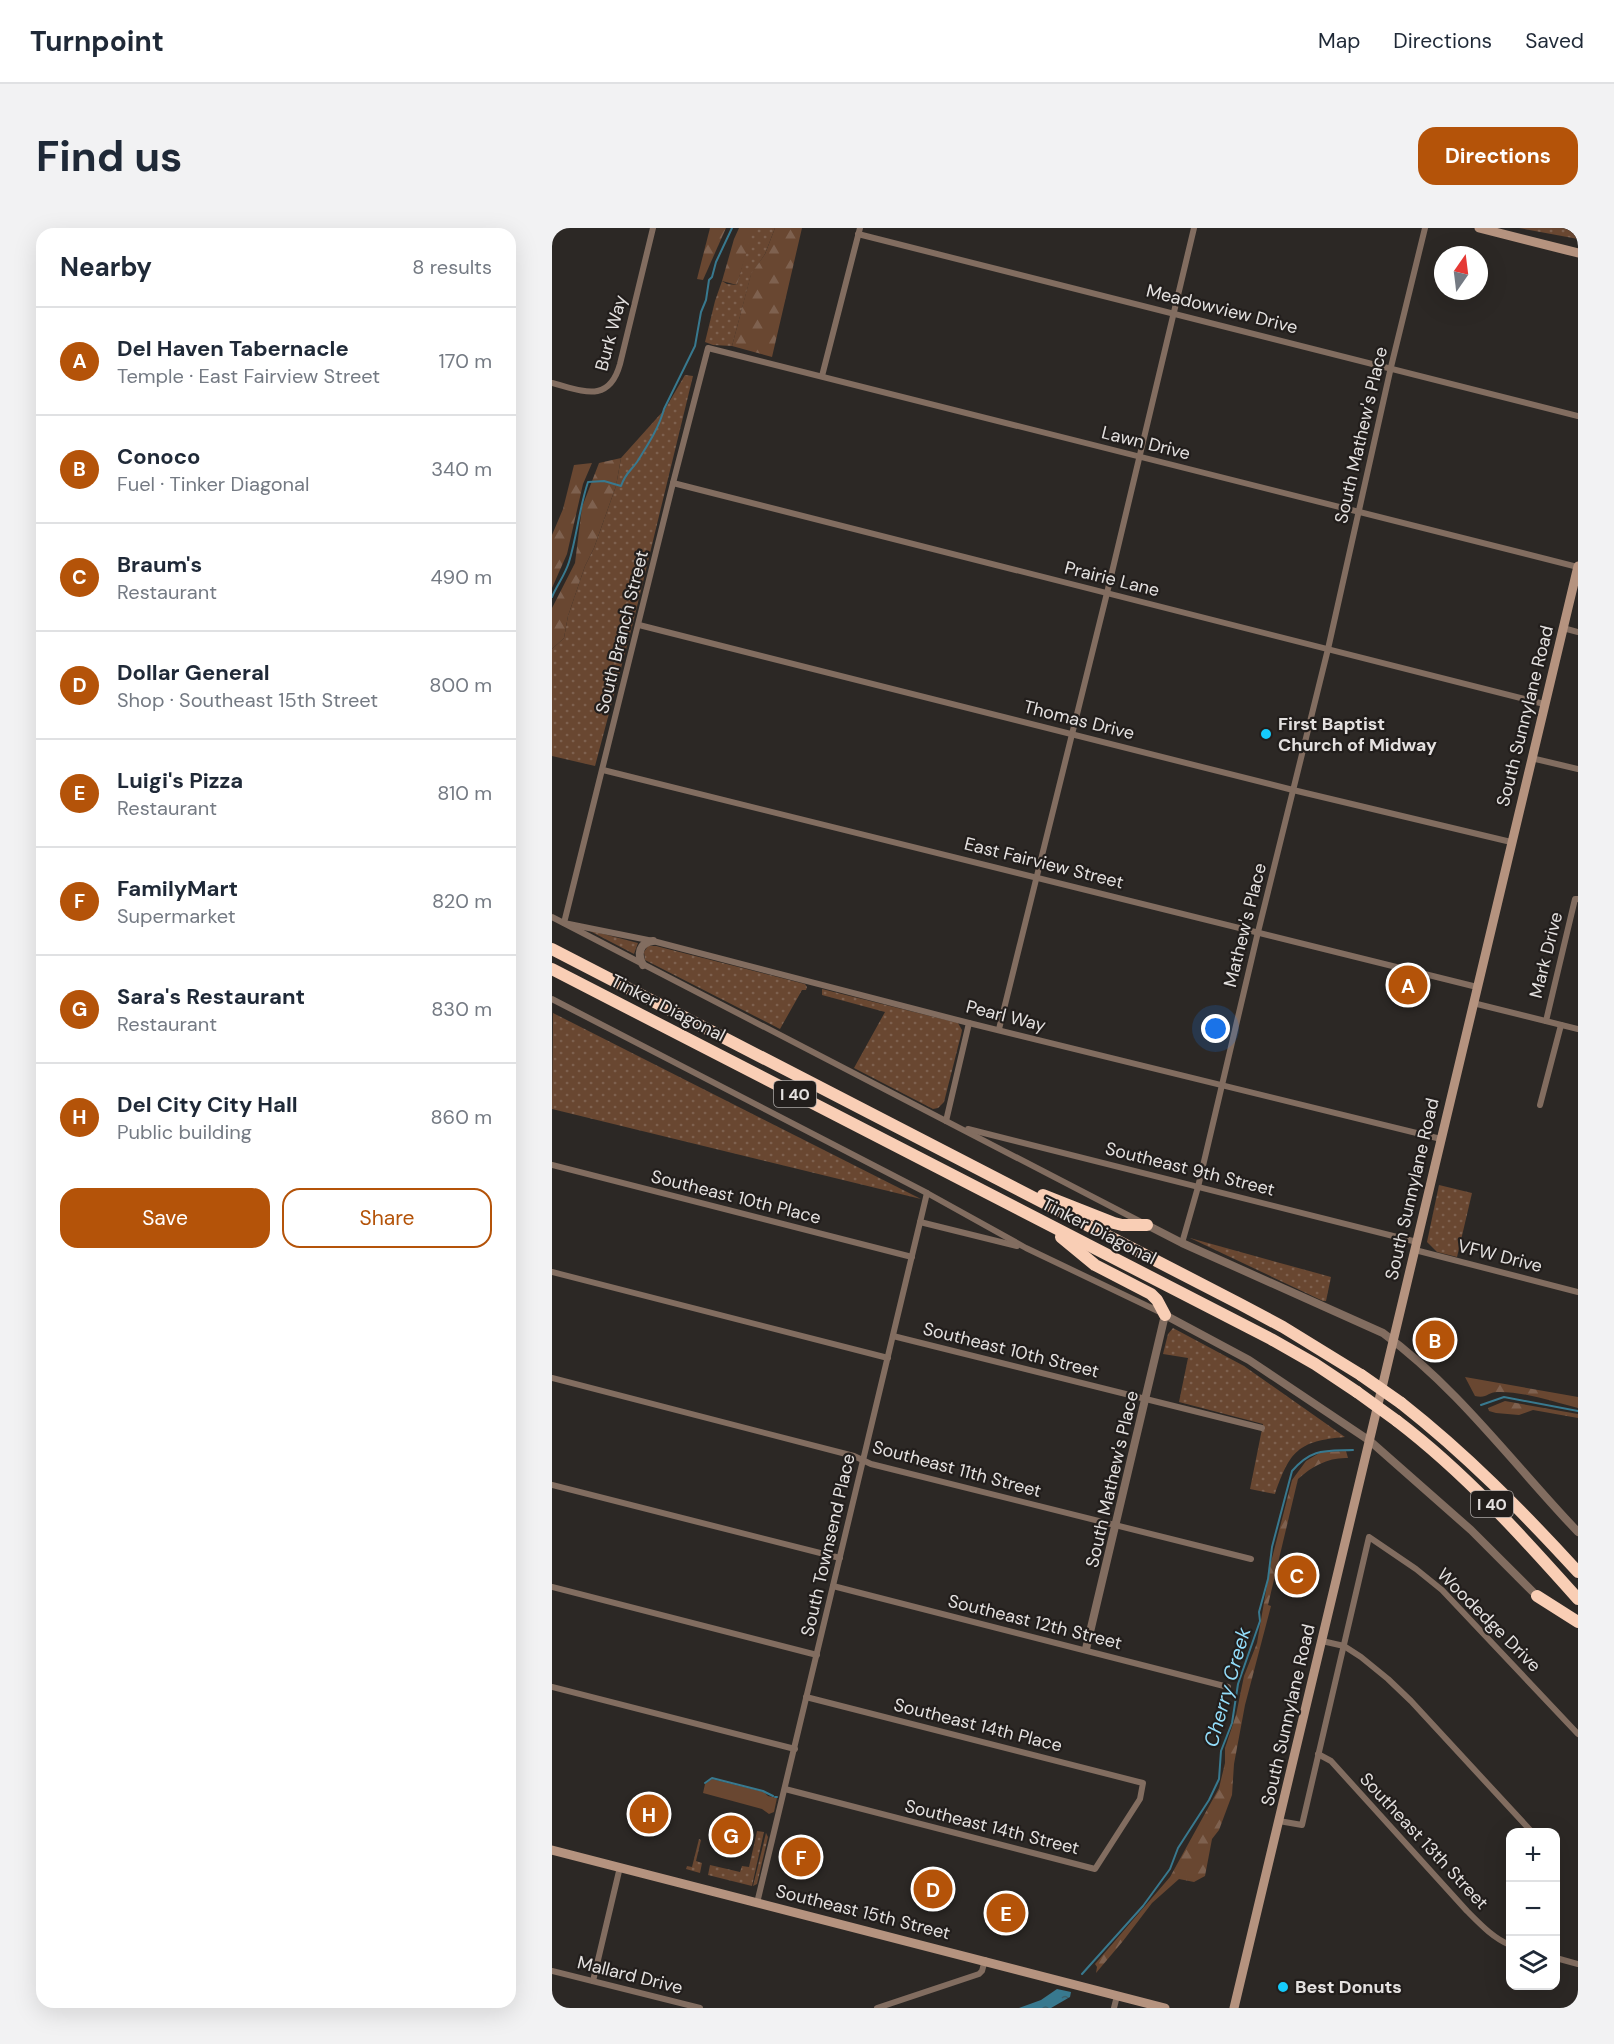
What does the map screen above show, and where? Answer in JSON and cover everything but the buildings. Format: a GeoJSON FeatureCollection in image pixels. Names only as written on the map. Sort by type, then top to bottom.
{"type":"FeatureCollection","features":[{"type":"Feature","properties":{"kind":"highway","name":"Tinker Diagonal"},"geometry":{"type":"LineString","coordinates":[[552,949],[1283,1327],[1361,1375],[1401,1403],[1471,1461],[1526,1515],[1578,1572]]}},
{"type":"Feature","properties":{"kind":"highway","name":"Tinker Diagonal"},"geometry":{"type":"LineString","coordinates":[[552,969],[1271,1339],[1315,1364],[1397,1421],[1462,1474],[1578,1599]]}},
{"type":"Feature","properties":{"kind":"highway"},"geometry":{"type":"LineString","coordinates":[[988,1174],[1114,1223],[1147,1225]]}},
{"type":"Feature","properties":{"kind":"highway"},"geometry":{"type":"LineString","coordinates":[[1039,1220],[1095,1265],[1152,1294],[1165,1315]]}},
{"type":"Feature","properties":{"kind":"highway"},"geometry":{"type":"LineString","coordinates":[[1537,1596],[1578,1622]]}},
{"type":"Feature","properties":{"kind":"main road"},"geometry":{"type":"LineString","coordinates":[[1479,228],[1578,253]]}},
{"type":"Feature","properties":{"kind":"main road","name":"South Sunnylane Road"},"geometry":{"type":"LineString","coordinates":[[1234,2008],[1578,566]]}},
{"type":"Feature","properties":{"kind":"main road","name":"Southeast 15th Street"},"geometry":{"type":"LineString","coordinates":[[552,1850],[1165,2008]]}},
{"type":"Feature","properties":{"kind":"street","name":"Burk Way"},"geometry":{"type":"LineString","coordinates":[[552,383],[592,392],[606,388],[612,383],[620,364],[653,228]]}},
{"type":"Feature","properties":{"kind":"street"},"geometry":{"type":"LineString","coordinates":[[999,1029],[1073,734],[1194,228]]}},
{"type":"Feature","properties":{"kind":"street","name":"South Mathew's Place"},"geometry":{"type":"LineString","coordinates":[[1328,649],[1391,367],[1425,228]]}},
{"type":"Feature","properties":{"kind":"street"},"geometry":{"type":"LineString","coordinates":[[822,376],[859,231]]}},
{"type":"Feature","properties":{"kind":"street","name":"Meadowview Drive"},"geometry":{"type":"LineString","coordinates":[[859,231],[1578,416]]}},
{"type":"Feature","properties":{"kind":"street","name":"Lawn Drive"},"geometry":{"type":"LineString","coordinates":[[708,348],[1578,566]]}},
{"type":"Feature","properties":{"kind":"street","name":"South Branch Street"},"geometry":{"type":"LineString","coordinates":[[564,922],[708,348]]}},
{"type":"Feature","properties":{"kind":"street","name":"Prairie Lane"},"geometry":{"type":"LineString","coordinates":[[673,483],[1544,704]]}},
{"type":"Feature","properties":{"kind":"street","name":"Thomas Drive"},"geometry":{"type":"LineString","coordinates":[[639,625],[1293,790],[1511,842]]}},
{"type":"Feature","properties":{"kind":"street"},"geometry":{"type":"LineString","coordinates":[[1563,628],[1578,632]]}},
{"type":"Feature","properties":{"kind":"street","name":"Mathew's Place"},"geometry":{"type":"LineString","coordinates":[[1182,1243],[1198,1187],[1328,649]]}},
{"type":"Feature","properties":{"kind":"street"},"geometry":{"type":"LineString","coordinates":[[1531,758],[1578,769]]}},
{"type":"Feature","properties":{"kind":"street","name":"East Fairview Street"},"geometry":{"type":"LineString","coordinates":[[603,770],[1477,987]]}},
{"type":"Feature","properties":{"kind":"street","name":"Mark Drive"},"geometry":{"type":"LineString","coordinates":[[1546,1021],[1575,899],[1578,900]]}},
{"type":"Feature","properties":{"kind":"street","name":"Tinker Diagonal"},"geometry":{"type":"LineString","coordinates":[[552,917],[1182,1243],[1383,1333],[1449,1391],[1578,1532]]}},
{"type":"Feature","properties":{"kind":"street","name":"Pearl Way"},"geometry":{"type":"LineString","coordinates":[[564,922],[652,940],[969,1023],[1441,1139]]}},
{"type":"Feature","properties":{"kind":"street"},"geometry":{"type":"LineString","coordinates":[[643,965],[640,950],[645,943],[652,940]]}},
{"type":"Feature","properties":{"kind":"street"},"geometry":{"type":"LineString","coordinates":[[552,999],[927,1193],[1026,1248],[1165,1315],[1259,1366],[1370,1441],[1471,1530],[1537,1596]]}},
{"type":"Feature","properties":{"kind":"street"},"geometry":{"type":"LineString","coordinates":[[1473,1004],[1578,1029]]}},
{"type":"Feature","properties":{"kind":"street"},"geometry":{"type":"LineString","coordinates":[[946,1122],[969,1023]]}},
{"type":"Feature","properties":{"kind":"street"},"geometry":{"type":"LineString","coordinates":[[1540,1105],[1561,1025]]}},
{"type":"Feature","properties":{"kind":"street","name":"Southeast 9th Street"},"geometry":{"type":"LineString","coordinates":[[955,1126],[1198,1187],[1416,1246]]}},
{"type":"Feature","properties":{"kind":"street","name":"Southeast 10th Place"},"geometry":{"type":"LineString","coordinates":[[552,1165],[912,1257]]}},
{"type":"Feature","properties":{"kind":"street","name":"South Townsend Place"},"geometry":{"type":"LineString","coordinates":[[757,1903],[927,1193]]}},
{"type":"Feature","properties":{"kind":"street"},"geometry":{"type":"LineString","coordinates":[[920,1222],[1026,1248]]}},
{"type":"Feature","properties":{"kind":"street","name":"VFW Drive"},"geometry":{"type":"LineString","coordinates":[[1416,1246],[1578,1292]]}},
{"type":"Feature","properties":{"kind":"street"},"geometry":{"type":"LineString","coordinates":[[552,1272],[888,1358]]}},
{"type":"Feature","properties":{"kind":"street","name":"South Mathew's Place"},"geometry":{"type":"LineString","coordinates":[[1086,1649],[1165,1315]]}},
{"type":"Feature","properties":{"kind":"street","name":"Southeast 10th Street"},"geometry":{"type":"LineString","coordinates":[[893,1336],[1262,1428]]}},
{"type":"Feature","properties":{"kind":"street","name":"Southeast 11th Street"},"geometry":{"type":"LineString","coordinates":[[552,1378],[854,1456],[871,1464],[1251,1559]]}},
{"type":"Feature","properties":{"kind":"street"},"geometry":{"type":"LineString","coordinates":[[552,1485],[840,1558]]}},
{"type":"Feature","properties":{"kind":"street","name":"South Sunnylane Road"},"geometry":{"type":"LineString","coordinates":[[1280,1821],[1302,1825],[1370,1537]]}},
{"type":"Feature","properties":{"kind":"street","name":"Woodedge Drive"},"geometry":{"type":"LineString","coordinates":[[1370,1537],[1442,1590],[1578,1734]]}},
{"type":"Feature","properties":{"kind":"street","name":"Southeast 12th Street"},"geometry":{"type":"LineString","coordinates":[[833,1586],[1228,1687]]}},
{"type":"Feature","properties":{"kind":"street"},"geometry":{"type":"LineString","coordinates":[[552,1587],[817,1655]]}},
{"type":"Feature","properties":{"kind":"street"},"geometry":{"type":"LineString","coordinates":[[1322,1641],[1344,1646],[1361,1657],[1411,1701],[1527,1828]]}},
{"type":"Feature","properties":{"kind":"street"},"geometry":{"type":"LineString","coordinates":[[552,1687],[795,1749]]}},
{"type":"Feature","properties":{"kind":"street","name":"Southeast 14th Place"},"geometry":{"type":"LineString","coordinates":[[806,1697],[1143,1783]]}},
{"type":"Feature","properties":{"kind":"street","name":"Southeast 13th Street"},"geometry":{"type":"LineString","coordinates":[[1318,1754],[1330,1761],[1489,1932],[1506,1944]]}},
{"type":"Feature","properties":{"kind":"street","name":"Southeast 14th Street"},"geometry":{"type":"LineString","coordinates":[[785,1789],[1095,1869],[1140,1799],[1143,1783]]}},
{"type":"Feature","properties":{"kind":"street"},"geometry":{"type":"LineString","coordinates":[[593,1981],[620,1868]]}},
{"type":"Feature","properties":{"kind":"street"},"geometry":{"type":"LineString","coordinates":[[1560,1959],[1578,1964]]}},
{"type":"Feature","properties":{"kind":"street"},"geometry":{"type":"LineString","coordinates":[[877,2008],[980,1974],[985,1960]]}},
{"type":"Feature","properties":{"kind":"street","name":"Mallard Drive"},"geometry":{"type":"LineString","coordinates":[[552,1971],[700,2008]]}},
{"type":"Feature","properties":{"kind":"street"},"geometry":{"type":"LineString","coordinates":[[1114,2008],[1117,1996]]}},
{"type":"Feature","properties":{"kind":"green space"},"geometry":{"type":"Polygon","coordinates":[[[710,228],[726,228],[703,280],[697,279],[698,275],[710,228]]]}},
{"type":"Feature","properties":{"kind":"green space"},"geometry":{"type":"Polygon","coordinates":[[[739,228],[752,228],[752,233],[737,285],[722,281],[739,228]]]}},
{"type":"Feature","properties":{"kind":"green space"},"geometry":{"type":"Polygon","coordinates":[[[752,228],[775,228],[765,254],[751,275],[732,346],[713,345],[705,342],[715,301],[722,281],[737,285],[752,228]]]}},
{"type":"Feature","properties":{"kind":"green space"},"geometry":{"type":"Polygon","coordinates":[[[775,228],[802,228],[772,357],[732,346],[751,274],[765,254],[775,228]]]}},
{"type":"Feature","properties":{"kind":"green space"},"geometry":{"type":"Polygon","coordinates":[[[1519,228],[1578,228],[1578,239],[1519,228]]]}},
{"type":"Feature","properties":{"kind":"green space"},"geometry":{"type":"Polygon","coordinates":[[[685,375],[693,376],[633,623],[595,766],[552,756],[552,649],[564,638],[568,616],[585,566],[594,548],[616,486],[621,458],[665,409],[685,375]]]}},
{"type":"Feature","properties":{"kind":"green space"},"geometry":{"type":"Polygon","coordinates":[[[621,458],[616,486],[594,548],[585,566],[568,616],[564,638],[552,649],[552,608],[575,563],[582,507],[599,463],[621,458]]]}},
{"type":"Feature","properties":{"kind":"green space"},"geometry":{"type":"Polygon","coordinates":[[[592,463],[583,484],[567,554],[552,588],[552,535],[563,509],[574,465],[592,463]]]}},
{"type":"Feature","properties":{"kind":"green space"},"geometry":{"type":"Polygon","coordinates":[[[588,930],[638,943],[634,954],[588,930]]]}},
{"type":"Feature","properties":{"kind":"green space"},"geometry":{"type":"Polygon","coordinates":[[[648,946],[656,946],[805,984],[807,987],[806,990],[802,990],[780,1029],[645,960],[644,952],[648,946]]]}},
{"type":"Feature","properties":{"kind":"green space"},"geometry":{"type":"Polygon","coordinates":[[[822,989],[958,1023],[962,1030],[944,1102],[938,1108],[933,1109],[854,1068],[885,1012],[822,995],[822,989]]]}},
{"type":"Feature","properties":{"kind":"green space"},"geometry":{"type":"Polygon","coordinates":[[[553,1013],[921,1199],[552,1109],[553,1013]]]}},
{"type":"Feature","properties":{"kind":"green space"},"geometry":{"type":"Polygon","coordinates":[[[1439,1185],[1472,1193],[1457,1257],[1437,1252],[1427,1242],[1439,1185]]]}},
{"type":"Feature","properties":{"kind":"green space"},"geometry":{"type":"Polygon","coordinates":[[[1190,1238],[1331,1277],[1326,1301],[1323,1301],[1190,1238]]]}},
{"type":"Feature","properties":{"kind":"green space"},"geometry":{"type":"Polygon","coordinates":[[[1173,1328],[1244,1366],[1345,1437],[1316,1442],[1298,1451],[1291,1458],[1275,1494],[1250,1489],[1263,1424],[1179,1402],[1188,1358],[1163,1354],[1168,1334],[1173,1328]]]}},
{"type":"Feature","properties":{"kind":"green space"},"geometry":{"type":"Polygon","coordinates":[[[1465,1377],[1578,1397],[1578,1408],[1517,1393],[1497,1392],[1482,1397],[1475,1396],[1465,1377]]]}},
{"type":"Feature","properties":{"kind":"green space"},"geometry":{"type":"Polygon","coordinates":[[[1505,1401],[1578,1414],[1578,1418],[1533,1410],[1519,1415],[1489,1411],[1488,1408],[1505,1401]]]}},
{"type":"Feature","properties":{"kind":"green space"},"geometry":{"type":"Polygon","coordinates":[[[1346,1451],[1348,1458],[1321,1463],[1298,1479],[1268,1605],[1271,1606],[1245,1705],[1234,1764],[1232,1795],[1219,1830],[1212,1839],[1205,1876],[1194,1882],[1179,1879],[1152,1903],[1096,1973],[1095,1964],[1170,1877],[1219,1788],[1225,1763],[1225,1748],[1236,1715],[1244,1676],[1257,1643],[1271,1562],[1292,1480],[1306,1461],[1321,1452],[1346,1451]]]}},
{"type":"Feature","properties":{"kind":"green space"},"geometry":{"type":"Polygon","coordinates":[[[712,1779],[764,1792],[768,1796],[777,1798],[774,1812],[769,1814],[762,1809],[703,1793],[705,1784],[712,1779]]]}},
{"type":"Feature","properties":{"kind":"green space"},"geometry":{"type":"Polygon","coordinates":[[[757,1831],[764,1832],[752,1886],[708,1875],[710,1865],[740,1872],[742,1866],[749,1867],[757,1831]]]}},
{"type":"Feature","properties":{"kind":"green space"},"geometry":{"type":"Polygon","coordinates":[[[766,1833],[768,1837],[757,1884],[753,1886],[766,1833]]]}},
{"type":"Feature","properties":{"kind":"green space"},"geometry":{"type":"Polygon","coordinates":[[[699,1839],[701,1840],[696,1861],[702,1863],[700,1873],[686,1869],[687,1866],[692,1867],[699,1839]]]}},
{"type":"Feature","properties":{"kind":"water"},"geometry":{"type":"Polygon","coordinates":[[[1057,1989],[1071,1992],[1070,1997],[1051,2008],[1019,2008],[1041,2000],[1057,1989]]]}},
{"type":"Feature","properties":{"kind":"waterway"},"geometry":{"type":"LineString","coordinates":[[552,597],[569,562],[588,482],[604,481],[621,486],[656,430],[695,346],[709,280],[732,228]]}},
{"type":"Feature","properties":{"kind":"waterway","name":"Cherry Creek"},"geometry":{"type":"LineString","coordinates":[[1481,1405],[1504,1397],[1578,1411]]}},
{"type":"Feature","properties":{"kind":"waterway","name":"Cherry Creek"},"geometry":{"type":"LineString","coordinates":[[1082,1974],[1143,1906],[1170,1869],[1178,1848],[1209,1800],[1219,1779],[1221,1751],[1232,1723],[1238,1684],[1260,1621],[1259,1612],[1268,1579],[1272,1547],[1292,1471],[1306,1458],[1320,1452],[1353,1450]]}},
{"type":"Feature","properties":{"kind":"waterway"},"geometry":{"type":"LineString","coordinates":[[705,1783],[712,1778],[763,1791],[773,1796]]}},
{"type":"Feature","properties":{"kind":"place","name":"First Baptist Church of Midway"},"geometry":{"type":"Point","coordinates":[1266,734]}},
{"type":"Feature","properties":{"kind":"place","name":"Del Haven Tabernacle"},"geometry":{"type":"Point","coordinates":[1408,985]}},
{"type":"Feature","properties":{"kind":"place","name":"Conoco"},"geometry":{"type":"Point","coordinates":[1435,1340]}},
{"type":"Feature","properties":{"kind":"place","name":"Braum's"},"geometry":{"type":"Point","coordinates":[1297,1575]}},
{"type":"Feature","properties":{"kind":"place","name":"Del City City Hall"},"geometry":{"type":"Point","coordinates":[649,1814]}},
{"type":"Feature","properties":{"kind":"place","name":"Sara's Restaurant"},"geometry":{"type":"Point","coordinates":[731,1835]}},
{"type":"Feature","properties":{"kind":"place","name":"FamilyMart"},"geometry":{"type":"Point","coordinates":[801,1857]}},
{"type":"Feature","properties":{"kind":"place","name":"Dollar General"},"geometry":{"type":"Point","coordinates":[933,1889]}},
{"type":"Feature","properties":{"kind":"place","name":"Luigi's Pizza"},"geometry":{"type":"Point","coordinates":[1006,1913]}},
{"type":"Feature","properties":{"kind":"place","name":"Best Donuts"},"geometry":{"type":"Point","coordinates":[1283,1987]}}]}
